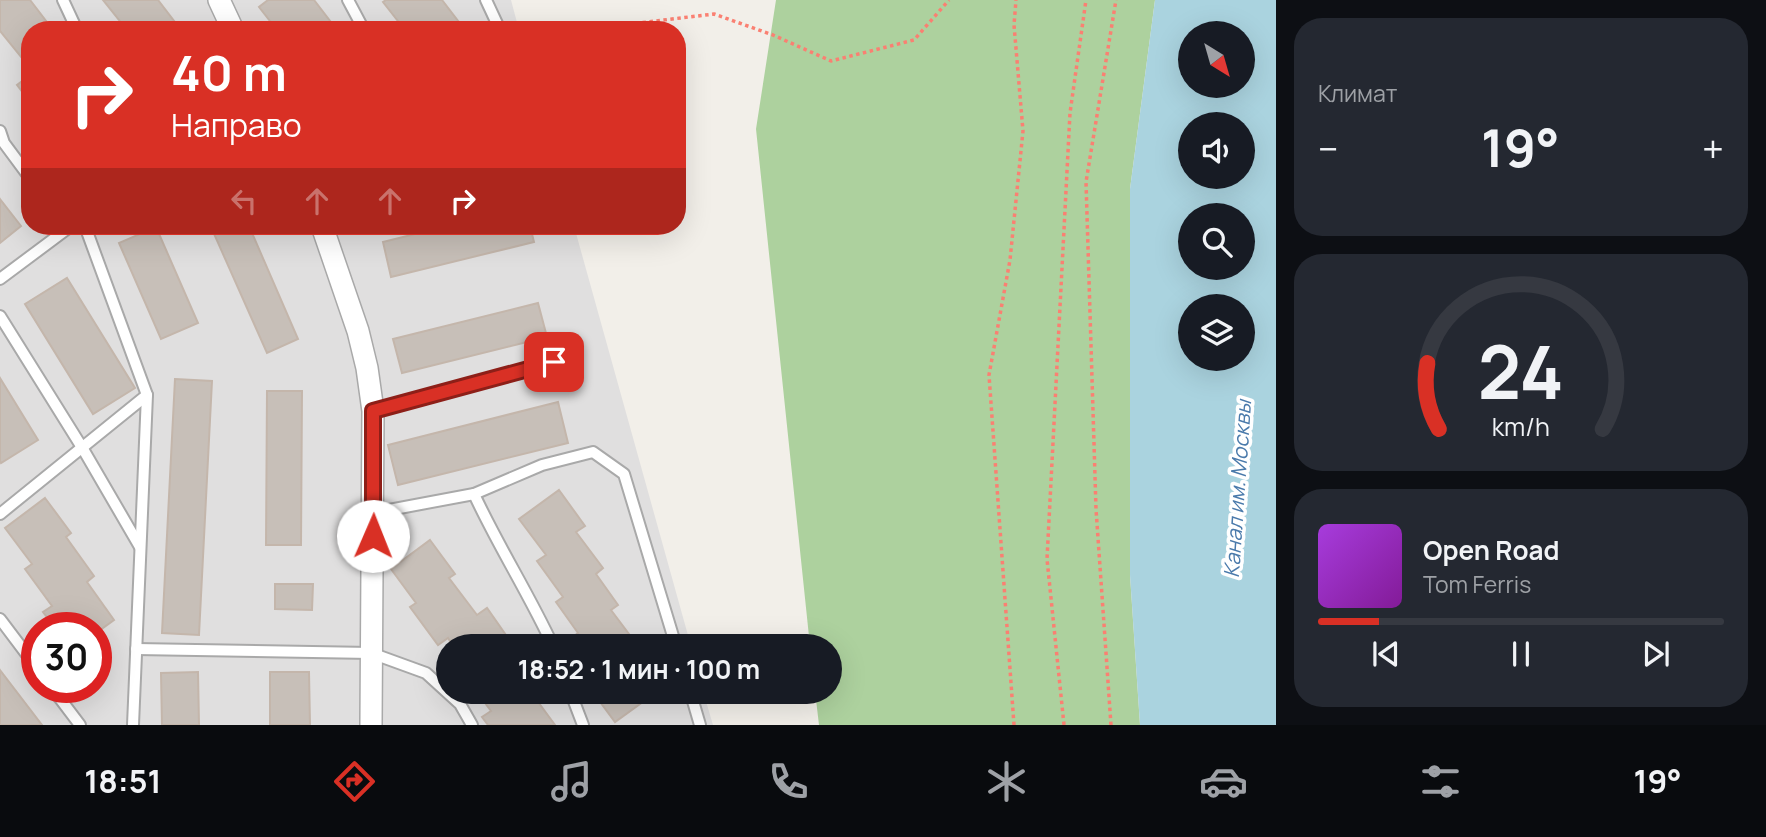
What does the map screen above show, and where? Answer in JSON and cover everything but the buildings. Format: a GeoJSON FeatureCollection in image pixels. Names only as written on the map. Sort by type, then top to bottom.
{"type":"FeatureCollection","features":[{"type":"Feature","properties":{"kind":"street"},"geometry":{"type":"LineString","coordinates":[[219,0],[229,21]]}},
{"type":"Feature","properties":{"kind":"street"},"geometry":{"type":"LineString","coordinates":[[324,235],[358,331],[373,411],[371,725]]}},
{"type":"Feature","properties":{"kind":"lane"},"geometry":{"type":"LineString","coordinates":[[63,0],[73,21]]}},
{"type":"Feature","properties":{"kind":"lane"},"geometry":{"type":"LineString","coordinates":[[348,0],[359,21]]}},
{"type":"Feature","properties":{"kind":"lane"},"geometry":{"type":"LineString","coordinates":[[486,0],[496,21]]}},
{"type":"Feature","properties":{"kind":"lane"},"geometry":{"type":"LineString","coordinates":[[0,131],[4,143],[21,166]]}},
{"type":"Feature","properties":{"kind":"lane"},"geometry":{"type":"LineString","coordinates":[[0,279],[57,235]]}},
{"type":"Feature","properties":{"kind":"lane"},"geometry":{"type":"LineString","coordinates":[[88,235],[147,395],[133,725]]}},
{"type":"Feature","properties":{"kind":"lane"},"geometry":{"type":"LineString","coordinates":[[0,316],[140,547]]}},
{"type":"Feature","properties":{"kind":"lane"},"geometry":{"type":"LineString","coordinates":[[373,411],[554,362]]}},
{"type":"Feature","properties":{"kind":"lane"},"geometry":{"type":"LineString","coordinates":[[0,514],[147,395]]}},
{"type":"Feature","properties":{"kind":"lane"},"geometry":{"type":"LineString","coordinates":[[373,513],[474,494],[542,465],[593,452],[624,474],[672,634]]}},
{"type":"Feature","properties":{"kind":"lane"},"geometry":{"type":"LineString","coordinates":[[474,494],[493,535],[547,634]]}},
{"type":"Feature","properties":{"kind":"lane"},"geometry":{"type":"LineString","coordinates":[[0,619],[21,647]]}},
{"type":"Feature","properties":{"kind":"lane"},"geometry":{"type":"LineString","coordinates":[[136,649],[371,653],[426,673],[460,704],[472,725]]}},
{"type":"Feature","properties":{"kind":"lane"},"geometry":{"type":"LineString","coordinates":[[63,703],[80,725]]}},
{"type":"Feature","properties":{"kind":"lane"},"geometry":{"type":"LineString","coordinates":[[575,704],[583,725]]}},
{"type":"Feature","properties":{"kind":"lane"},"geometry":{"type":"LineString","coordinates":[[694,704],[700,725]]}},
{"type":"Feature","properties":{"kind":"path"},"geometry":{"type":"LineString","coordinates":[[655,21],[714,14],[773,34],[831,61],[915,40],[949,0]]}},
{"type":"Feature","properties":{"kind":"path"},"geometry":{"type":"LineString","coordinates":[[1014,725],[989,375],[1010,260],[1023,131],[1014,25],[1016,0]]}},
{"type":"Feature","properties":{"kind":"path"},"geometry":{"type":"LineString","coordinates":[[1064,725],[1046,559],[1070,113],[1086,0]]}},
{"type":"Feature","properties":{"kind":"path"},"geometry":{"type":"LineString","coordinates":[[1111,725],[1096,509],[1086,182],[1116,0]]}},
{"type":"Feature","properties":{"kind":"shaded area"},"geometry":{"type":"Polygon","coordinates":[[[0,0],[511,0],[517,21],[21,21],[21,235],[577,235],[688,634],[436,634],[436,704],[707,704],[713,725],[0,725],[0,0]]]}},
{"type":"Feature","properties":{"kind":"green space"},"geometry":{"type":"Polygon","coordinates":[[[776,0],[1155,0],[1130,189],[1130,575],[1140,725],[819,725],[817,704],[842,704],[842,634],[809,634],[756,129],[776,0]]]}},
{"type":"Feature","properties":{"kind":"water","name":"Канал им. Москвы"},"geometry":{"type":"Polygon","coordinates":[[[1155,0],[1276,0],[1276,725],[1140,725],[1130,575],[1130,189],[1155,0]]]}},
{"type":"Feature","properties":{"kind":"route"},"geometry":{"type":"LineString","coordinates":[[373,536],[373,411],[554,362]]}}]}
